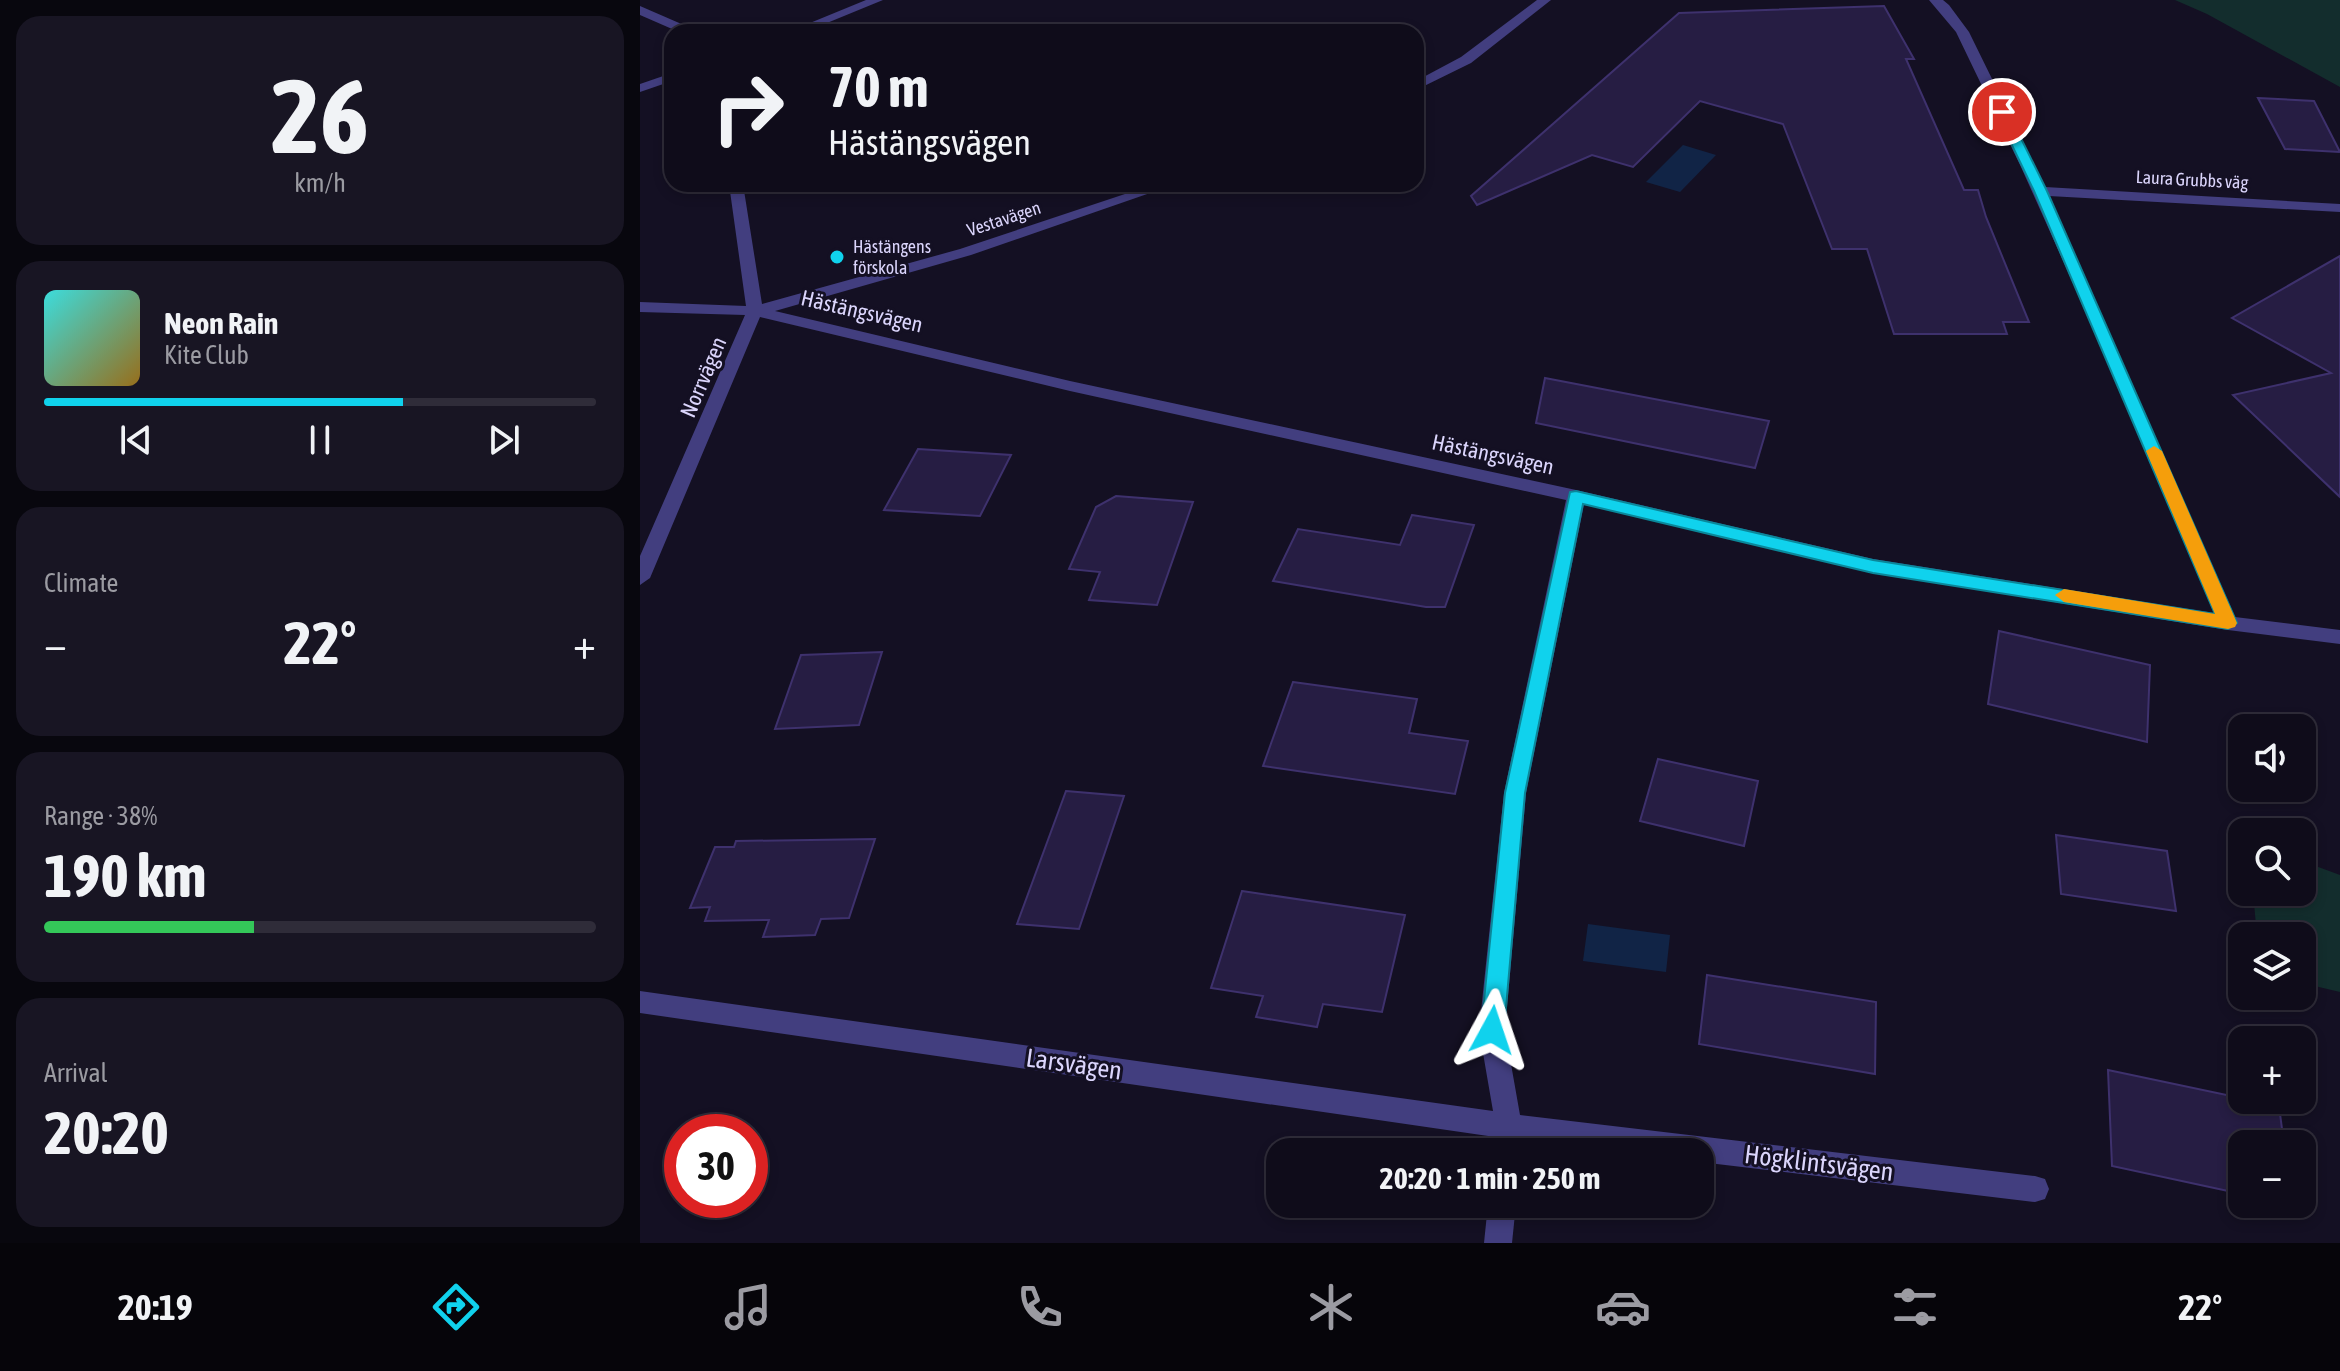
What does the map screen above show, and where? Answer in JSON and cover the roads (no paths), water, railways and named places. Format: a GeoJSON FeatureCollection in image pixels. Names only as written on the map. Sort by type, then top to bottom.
{"type":"FeatureCollection","features":[{"type":"Feature","properties":{"kind":"street"},"geometry":{"type":"LineString","coordinates":[[815,24],[877,0]]}},
{"type":"Feature","properties":{"kind":"street"},"geometry":{"type":"LineString","coordinates":[[1424,82],[1466,60],[1545,0]]}},
{"type":"Feature","properties":{"kind":"street"},"geometry":{"type":"LineString","coordinates":[[1935,0],[1943,4],[1963,34],[2041,191],[2228,623]]}},
{"type":"Feature","properties":{"kind":"street"},"geometry":{"type":"LineString","coordinates":[[640,10],[671,24]]}},
{"type":"Feature","properties":{"kind":"street"},"geometry":{"type":"LineString","coordinates":[[640,88],[664,80]]}},
{"type":"Feature","properties":{"kind":"street","name":"Laura Grubbs väg"},"geometry":{"type":"LineString","coordinates":[[2041,191],[2340,208]]}},
{"type":"Feature","properties":{"kind":"street"},"geometry":{"type":"LineString","coordinates":[[737,192],[755,311]]}},
{"type":"Feature","properties":{"kind":"street","name":"Vestavägen"},"geometry":{"type":"LineString","coordinates":[[755,311],[865,284],[1032,232],[1146,192]]}},
{"type":"Feature","properties":{"kind":"street","name":"Hästängsvägen"},"geometry":{"type":"LineString","coordinates":[[640,307],[755,311],[1070,386],[1576,496],[1873,566],[2228,623],[2340,637]]}},
{"type":"Feature","properties":{"kind":"street","name":"Norrvägen"},"geometry":{"type":"LineString","coordinates":[[640,578],[755,311]]}},
{"type":"Feature","properties":{"kind":"street"},"geometry":{"type":"LineString","coordinates":[[1508,1138],[1492,1030],[1515,793],[1576,496]]}},
{"type":"Feature","properties":{"kind":"street","name":"Larsvägen"},"geometry":{"type":"LineString","coordinates":[[640,1002],[1502,1138]]}},
{"type":"Feature","properties":{"kind":"street","name":"Högklintsvägen"},"geometry":{"type":"LineString","coordinates":[[1714,1159],[2035,1189]]}},
{"type":"Feature","properties":{"kind":"street"},"geometry":{"type":"LineString","coordinates":[[1498,1243],[1501,1218]]}},
{"type":"Feature","properties":{"kind":"water"},"geometry":{"type":"Polygon","coordinates":[[[1683,145],[1716,155],[1680,192],[1646,182],[1683,145]]]}},
{"type":"Feature","properties":{"kind":"water"},"geometry":{"type":"Polygon","coordinates":[[[1588,924],[1670,935],[1666,972],[1583,961],[1588,924]]]}},
{"type":"Feature","properties":{"kind":"place","name":"Hästängens förskola"},"geometry":{"type":"Point","coordinates":[837,257]}}]}
